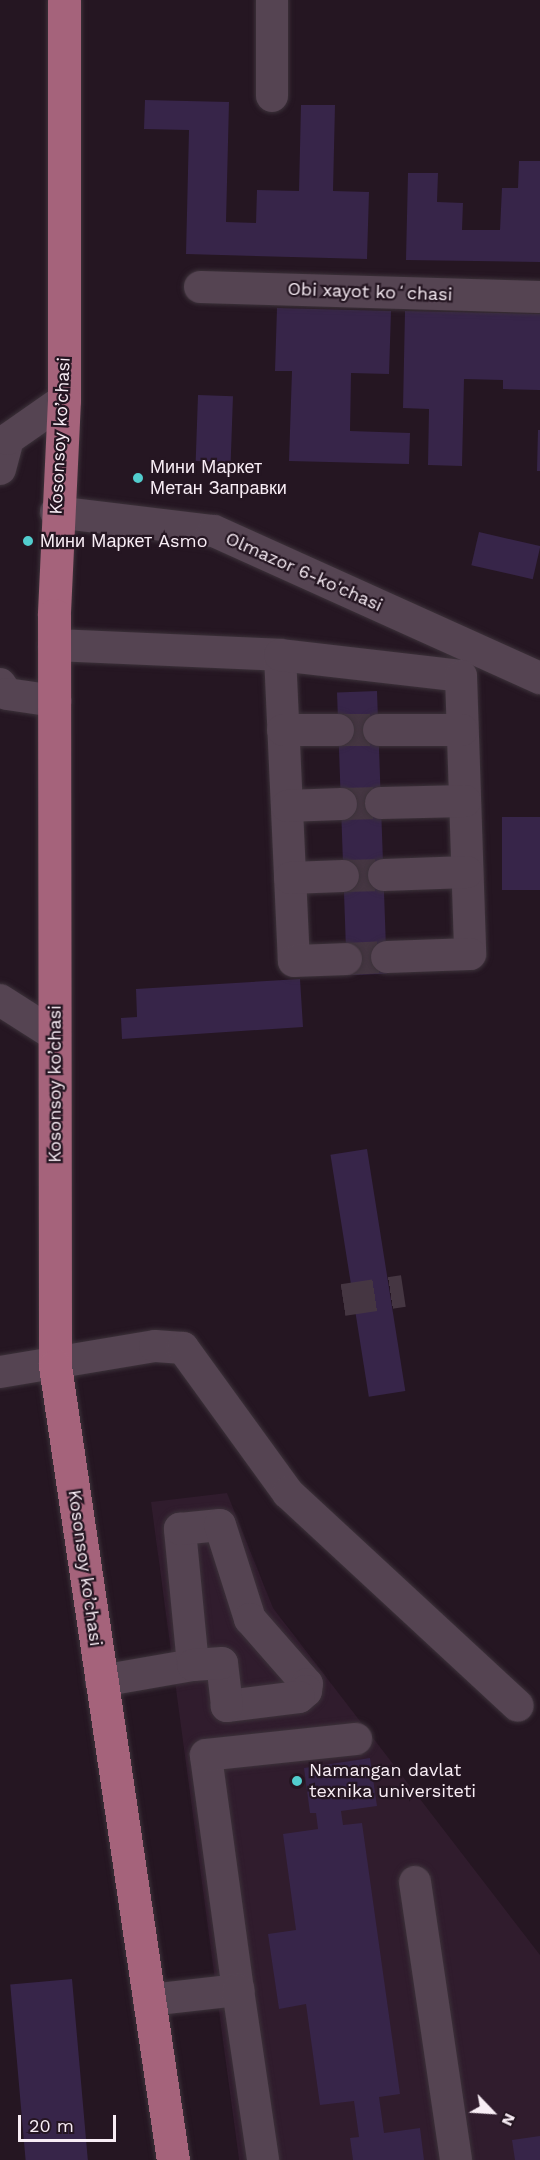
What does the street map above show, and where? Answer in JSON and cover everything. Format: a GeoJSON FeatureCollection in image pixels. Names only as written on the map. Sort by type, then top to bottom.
{"type":"FeatureCollection","features":[{"type":"Feature","properties":{"kind":"main road","name":"Kosonsoy ko’chasi"},"geometry":{"type":"LineString","coordinates":[[64,0],[64,400],[56,512],[54,645],[55,1366],[173,2160]]}},
{"type":"Feature","properties":{"kind":"street"},"geometry":{"type":"LineString","coordinates":[[272,0],[272,96]]}},
{"type":"Feature","properties":{"kind":"street","name":"Obi xayot koʻchasi"},"geometry":{"type":"LineString","coordinates":[[200,287],[540,297]]}},
{"type":"Feature","properties":{"kind":"street"},"geometry":{"type":"LineString","coordinates":[[0,469],[8,440],[64,400]]}},
{"type":"Feature","properties":{"kind":"street","name":"Olmazor 6-ko'chasi"},"geometry":{"type":"LineString","coordinates":[[56,512],[214,531],[540,678]]}},
{"type":"Feature","properties":{"kind":"street"},"geometry":{"type":"LineString","coordinates":[[54,645],[280,655],[461,676],[470,954],[387,957]]}},
{"type":"Feature","properties":{"kind":"street"},"geometry":{"type":"LineString","coordinates":[[280,655],[294,961],[346,959]]}},
{"type":"Feature","properties":{"kind":"street"},"geometry":{"type":"LineString","coordinates":[[0,684],[7,693],[55,701]]}},
{"type":"Feature","properties":{"kind":"street"},"geometry":{"type":"LineString","coordinates":[[283,730],[338,730]]}},
{"type":"Feature","properties":{"kind":"street"},"geometry":{"type":"LineString","coordinates":[[379,730],[462,730]]}},
{"type":"Feature","properties":{"kind":"street"},"geometry":{"type":"LineString","coordinates":[[381,803],[465,801]]}},
{"type":"Feature","properties":{"kind":"street"},"geometry":{"type":"LineString","coordinates":[[287,806],[341,804]]}},
{"type":"Feature","properties":{"kind":"street"},"geometry":{"type":"LineString","coordinates":[[384,875],[467,872]]}},
{"type":"Feature","properties":{"kind":"street"},"geometry":{"type":"LineString","coordinates":[[290,878],[343,876]]}},
{"type":"Feature","properties":{"kind":"street"},"geometry":{"type":"LineString","coordinates":[[0,1000],[56,1035]]}},
{"type":"Feature","properties":{"kind":"street"},"geometry":{"type":"LineString","coordinates":[[0,1372],[55,1366],[155,1346],[183,1348],[288,1493],[518,1706]]}},
{"type":"Feature","properties":{"kind":"street"},"geometry":{"type":"LineString","coordinates":[[102,1681],[193,1665],[222,1663],[227,1706],[299,1697],[306,1691],[307,1684],[250,1619],[220,1525],[180,1529],[193,1665]]}},
{"type":"Feature","properties":{"kind":"street"},"geometry":{"type":"LineString","coordinates":[[263,2160],[206,1755],[356,1739]]}},
{"type":"Feature","properties":{"kind":"street"},"geometry":{"type":"LineString","coordinates":[[415,1882],[456,2160]]}},
{"type":"Feature","properties":{"kind":"street"},"geometry":{"type":"LineString","coordinates":[[149,2000],[238,1990]]}},
{"type":"Feature","properties":{"kind":"shaded area","name":"Namangan davlat texnika universiteti"},"geometry":{"type":"Polygon","coordinates":[[[227,1493],[273,1608],[540,1955],[540,2160],[239,2160],[151,1502],[227,1493]]]}},
{"type":"Feature","properties":{"kind":"building"},"geometry":{"type":"Polygon","coordinates":[[[145,100],[229,102],[226,222],[256,223],[257,190],[299,191],[301,105],[335,105],[333,191],[369,192],[367,259],[186,254],[189,130],[144,129],[145,100]]]}},
{"type":"Feature","properties":{"kind":"building"},"geometry":{"type":"Polygon","coordinates":[[[519,161],[540,161],[540,262],[406,260],[408,173],[438,173],[437,202],[463,203],[462,230],[500,230],[502,188],[518,188],[519,161]]]}},
{"type":"Feature","properties":{"kind":"building"},"geometry":{"type":"Polygon","coordinates":[[[277,308],[391,311],[389,374],[351,373],[350,431],[410,433],[409,464],[289,461],[292,371],[275,371],[277,308]]]}},
{"type":"Feature","properties":{"kind":"building"},"geometry":{"type":"Polygon","coordinates":[[[405,311],[540,314],[540,390],[503,389],[503,380],[464,379],[462,466],[428,465],[429,409],[403,408],[405,311]]]}},
{"type":"Feature","properties":{"kind":"building"},"geometry":{"type":"Polygon","coordinates":[[[198,395],[233,396],[231,462],[196,461],[198,395]]]}},
{"type":"Feature","properties":{"kind":"building"},"geometry":{"type":"Polygon","coordinates":[[[538,430],[540,430],[540,471],[537,471],[538,430]]]}},
{"type":"Feature","properties":{"kind":"building"},"geometry":{"type":"Polygon","coordinates":[[[479,532],[540,546],[533,579],[471,565],[479,532]]]}},
{"type":"Feature","properties":{"kind":"building"},"geometry":{"type":"Polygon","coordinates":[[[377,691],[387,974],[347,975],[337,692],[377,691]]]}},
{"type":"Feature","properties":{"kind":"building"},"geometry":{"type":"Polygon","coordinates":[[[502,817],[540,817],[540,890],[502,890],[502,817]]]}},
{"type":"Feature","properties":{"kind":"building"},"geometry":{"type":"Polygon","coordinates":[[[300,979],[303,1027],[122,1039],[121,1018],[137,1017],[136,989],[300,979]]]}},
{"type":"Feature","properties":{"kind":"building"},"geometry":{"type":"Polygon","coordinates":[[[367,1149],[405,1391],[369,1397],[330,1155],[367,1149]]]}},
{"type":"Feature","properties":{"kind":"building"},"geometry":{"type":"Polygon","coordinates":[[[370,1758],[377,1806],[341,1811],[343,1825],[362,1823],[400,2094],[379,2097],[384,2133],[420,2128],[424,2160],[353,2160],[350,2138],[359,2137],[354,2101],[320,2105],[306,2004],[279,2009],[268,1934],[296,1930],[283,1834],[318,1829],[316,1813],[310,1813],[304,1768],[370,1758]]]}},
{"type":"Feature","properties":{"kind":"building"},"geometry":{"type":"Polygon","coordinates":[[[72,1979],[88,2160],[26,2160],[10,1984],[72,1979]]]}},
{"type":"Feature","properties":{"kind":"building"},"geometry":{"type":"Polygon","coordinates":[[[540,2136],[540,2160],[515,2160],[512,2140],[540,2136]]]}},
{"type":"Feature","properties":{"kind":"tunnel"},"geometry":{"type":"LineString","coordinates":[[338,730],[379,730]]}},
{"type":"Feature","properties":{"kind":"tunnel"},"geometry":{"type":"LineString","coordinates":[[341,804],[381,803]]}},
{"type":"Feature","properties":{"kind":"tunnel"},"geometry":{"type":"LineString","coordinates":[[343,876],[384,875]]}},
{"type":"Feature","properties":{"kind":"tunnel"},"geometry":{"type":"LineString","coordinates":[[346,959],[387,957]]}},
{"type":"Feature","properties":{"kind":"tunnel"},"geometry":{"type":"LineString","coordinates":[[343,1300],[403,1291]]}},
{"type":"Feature","properties":{"kind":"place","name":"Мини Маркет Метан Заправки"},"geometry":{"type":"Point","coordinates":[138,478]}},
{"type":"Feature","properties":{"kind":"place","name":"Мини Маркет Asmo"},"geometry":{"type":"Point","coordinates":[28,541]}},
{"type":"Feature","properties":{"kind":"place","name":"Namangan davlat texnika universiteti"},"geometry":{"type":"Point","coordinates":[297,1781]}}]}
